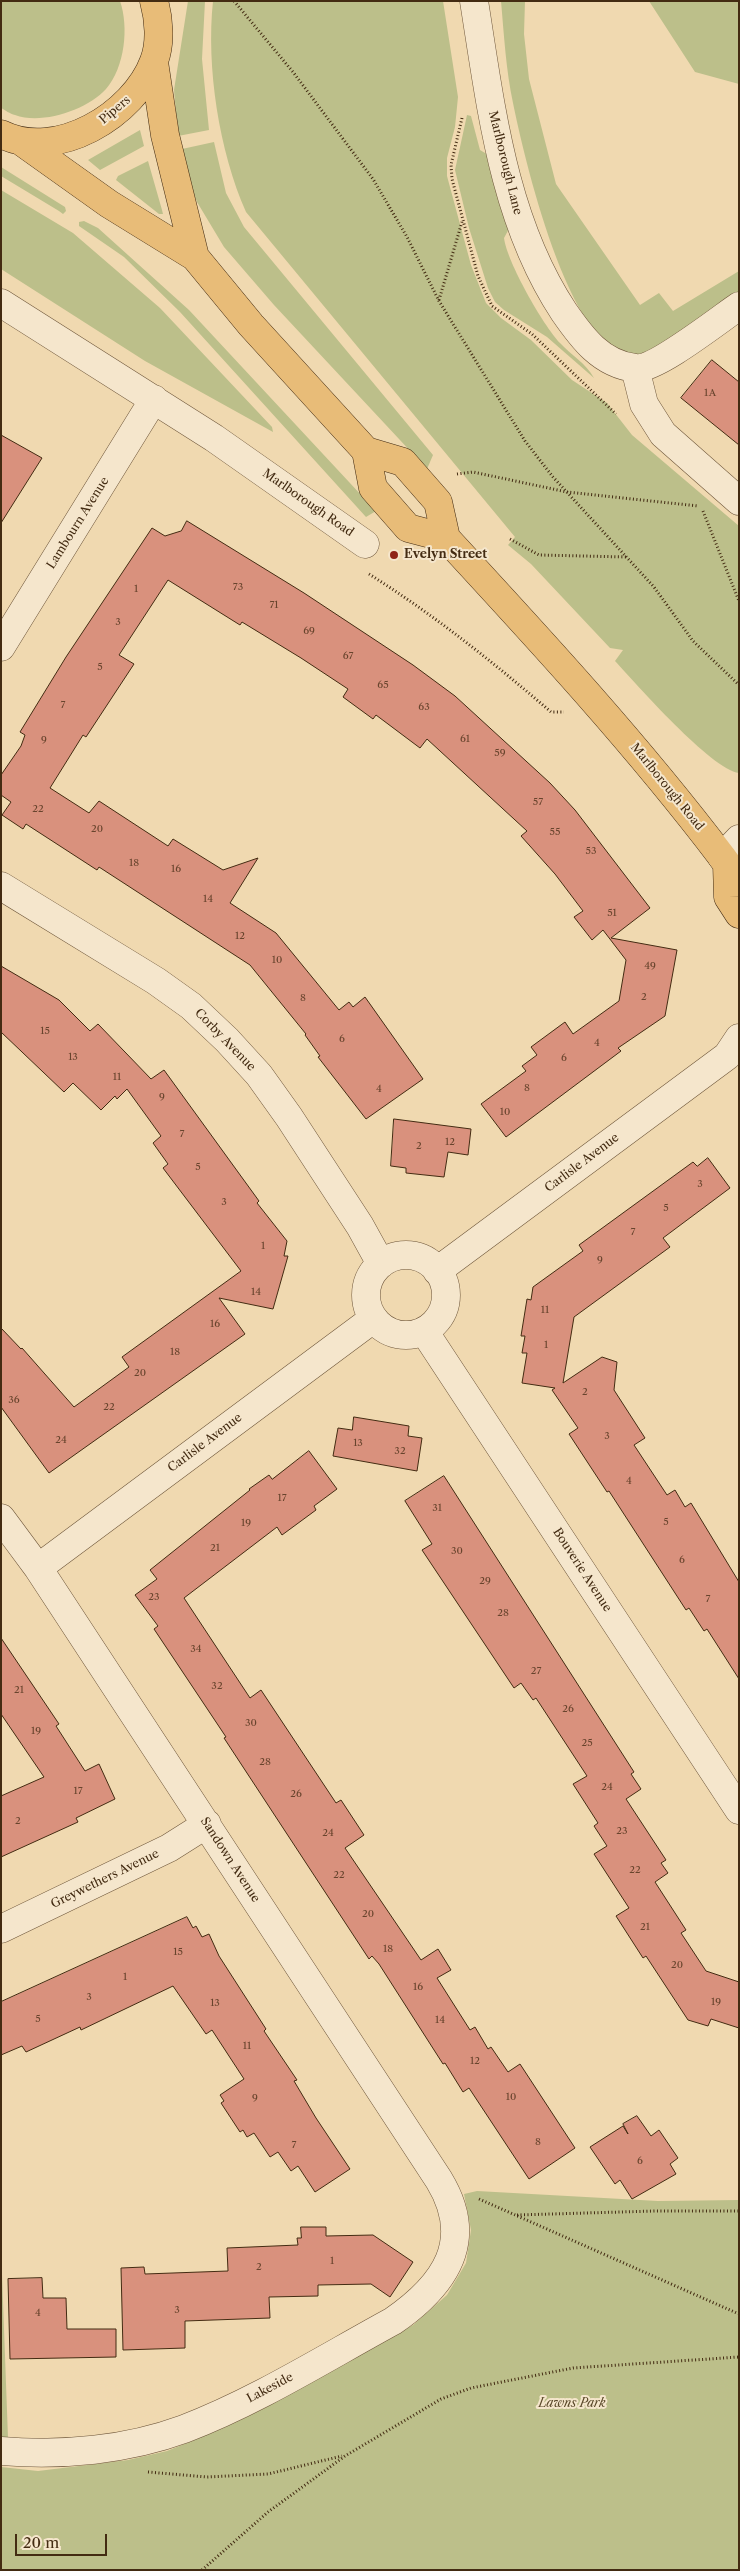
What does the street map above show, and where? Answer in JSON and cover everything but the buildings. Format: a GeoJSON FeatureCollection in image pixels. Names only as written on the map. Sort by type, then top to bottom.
{"type":"FeatureCollection","features":[{"type":"Feature","properties":{"kind":"main road","name":"Pipers"},"geometry":{"type":"LineString","coordinates":[[11,138],[48,141],[84,132],[101,123],[126,103],[154,62],[158,45],[159,6]]}},
{"type":"Feature","properties":{"kind":"main road"},"geometry":{"type":"LineString","coordinates":[[154,62],[165,135],[195,257]]}},
{"type":"Feature","properties":{"kind":"main road"},"geometry":{"type":"LineString","coordinates":[[11,138],[109,204],[195,257],[251,325],[366,451],[403,462],[438,502],[446,538],[408,528],[373,488],[366,451]]}},
{"type":"Feature","properties":{"kind":"main road","name":"Marlborough Road"},"geometry":{"type":"LineString","coordinates":[[446,538],[604,710],[732,857],[728,898],[739,914]]}},
{"type":"Feature","properties":{"kind":"street","name":"Marlborough Lane"},"geometry":{"type":"LineString","coordinates":[[474,1],[490,101],[512,202],[530,249],[549,290],[589,346],[604,357],[624,366],[635,368]]}},
{"type":"Feature","properties":{"kind":"street","name":"Marlborough Road"},"geometry":{"type":"LineString","coordinates":[[1,303],[154,399],[365,544]]}},
{"type":"Feature","properties":{"kind":"street"},"geometry":{"type":"LineString","coordinates":[[739,306],[658,361],[641,369],[635,368],[644,404],[663,434],[739,501]]}},
{"type":"Feature","properties":{"kind":"street","name":"Lambourn Avenue"},"geometry":{"type":"LineString","coordinates":[[1,647],[154,399]]}},
{"type":"Feature","properties":{"kind":"street","name":"Corby Avenue"},"geometry":{"type":"LineString","coordinates":[[1,886],[156,981],[191,1006],[227,1040],[259,1075],[289,1117],[360,1226],[381,1264]]}},
{"type":"Feature","properties":{"kind":"street","name":"Carlisle Avenue"},"geometry":{"type":"LineString","coordinates":[[437,1271],[735,1050]]}},
{"type":"Feature","properties":{"kind":"street"},"geometry":{"type":"LineString","coordinates":[[404,1255],[417,1257],[437,1271],[443,1281],[445,1304],[441,1315],[424,1331],[402,1336],[391,1333],[373,1319],[367,1308],[367,1284],[372,1273],[381,1264],[392,1258],[404,1255]]}},
{"type":"Feature","properties":{"kind":"street","name":"Carlisle Avenue"},"geometry":{"type":"LineString","coordinates":[[38,1568],[373,1319]]}},
{"type":"Feature","properties":{"kind":"street","name":"Bouverie Avenue"},"geometry":{"type":"LineString","coordinates":[[424,1331],[739,1810]]}},
{"type":"Feature","properties":{"kind":"street","name":"Sandown Avenue"},"geometry":{"type":"LineString","coordinates":[[1,1518],[38,1568],[207,1824],[440,2180],[453,2205]]}},
{"type":"Feature","properties":{"kind":"street","name":"Greywethers Avenue"},"geometry":{"type":"LineString","coordinates":[[1,1929],[169,1848],[207,1824]]}},
{"type":"Feature","properties":{"kind":"street","name":"Lakeside"},"geometry":{"type":"LineString","coordinates":[[1,2451],[51,2453],[94,2450],[142,2442],[183,2429],[220,2414],[272,2387],[393,2320],[418,2303],[434,2287],[447,2266],[453,2246],[456,2222],[453,2205]]}},
{"type":"Feature","properties":{"kind":"path"},"geometry":{"type":"LineString","coordinates":[[234,1],[293,72],[373,180],[407,237],[439,301],[525,441],[567,492],[654,588],[693,641],[739,685]]}},
{"type":"Feature","properties":{"kind":"path"},"geometry":{"type":"LineString","coordinates":[[439,301],[462,222]]}},
{"type":"Feature","properties":{"kind":"path"},"geometry":{"type":"LineString","coordinates":[[457,474],[473,472],[567,492],[701,506],[739,601]]}},
{"type":"Feature","properties":{"kind":"path"},"geometry":{"type":"LineString","coordinates":[[510,539],[539,556],[627,557]]}},
{"type":"Feature","properties":{"kind":"path","name":"Marlborough Road"},"geometry":{"type":"LineString","coordinates":[[365,544],[352,563],[416,604],[466,641],[550,712],[604,710]]}},
{"type":"Feature","properties":{"kind":"path"},"geometry":{"type":"LineString","coordinates":[[453,2205],[476,2198],[739,2314]]}},
{"type":"Feature","properties":{"kind":"path"},"geometry":{"type":"LineString","coordinates":[[514,2215],[739,2211]]}},
{"type":"Feature","properties":{"kind":"path"},"geometry":{"type":"LineString","coordinates":[[202,2570],[268,2512],[345,2456],[441,2399],[471,2388],[574,2368],[739,2357]]}},
{"type":"Feature","properties":{"kind":"path"},"geometry":{"type":"LineString","coordinates":[[139,2468],[148,2472],[206,2477],[268,2474],[345,2456]]}},
{"type":"Feature","properties":{"kind":"green space"},"geometry":{"type":"Polygon","coordinates":[[[1,1],[120,1],[123,11],[124,46],[117,70],[106,89],[88,103],[64,114],[51,117],[26,118],[1,108],[1,1]]]}},
{"type":"Feature","properties":{"kind":"green space"},"geometry":{"type":"Polygon","coordinates":[[[188,1],[205,1],[202,59],[209,130],[178,136],[174,90],[188,1]]]}},
{"type":"Feature","properties":{"kind":"green space"},"geometry":{"type":"Polygon","coordinates":[[[213,1],[443,1],[458,97],[455,127],[447,158],[447,176],[471,265],[486,303],[501,318],[531,340],[572,380],[607,403],[632,435],[739,526],[739,773],[727,768],[711,757],[656,706],[615,661],[623,650],[610,648],[531,564],[508,545],[515,537],[246,212],[228,163],[217,108],[211,53],[213,1]]]}},
{"type":"Feature","properties":{"kind":"green space"},"geometry":{"type":"Polygon","coordinates":[[[501,1],[525,1],[524,34],[529,79],[556,184],[640,305],[659,293],[673,311],[739,271],[739,295],[674,340],[647,353],[635,355],[612,348],[590,325],[570,291],[553,250],[518,128],[509,78],[501,1]]]}},
{"type":"Feature","properties":{"kind":"green space"},"geometry":{"type":"Polygon","coordinates":[[[649,1],[739,1],[739,84],[695,72],[649,1]]]}},
{"type":"Feature","properties":{"kind":"green space"},"geometry":{"type":"Polygon","coordinates":[[[467,115],[471,116],[480,150],[490,156],[510,227],[504,238],[519,277],[544,322],[564,347],[587,368],[594,378],[547,337],[504,310],[495,302],[488,288],[469,228],[455,170],[467,115]]]}},
{"type":"Feature","properties":{"kind":"green space"},"geometry":{"type":"Polygon","coordinates":[[[140,130],[144,146],[100,170],[88,160],[140,130]]]}},
{"type":"Feature","properties":{"kind":"green space"},"geometry":{"type":"Polygon","coordinates":[[[214,142],[226,193],[244,227],[433,455],[427,469],[274,305],[224,247],[197,202],[188,180],[182,149],[214,142]]]}},
{"type":"Feature","properties":{"kind":"green space"},"geometry":{"type":"Polygon","coordinates":[[[148,161],[163,214],[159,214],[116,180],[118,176],[148,161]]]}},
{"type":"Feature","properties":{"kind":"green space"},"geometry":{"type":"Polygon","coordinates":[[[1,167],[65,207],[66,211],[63,214],[1,176],[1,167]]]}},
{"type":"Feature","properties":{"kind":"green space"},"geometry":{"type":"Polygon","coordinates":[[[1,190],[73,233],[160,308],[272,427],[273,432],[145,361],[1,269],[1,190]]]}},
{"type":"Feature","properties":{"kind":"green space"},"geometry":{"type":"Polygon","coordinates":[[[84,221],[98,228],[189,310],[376,511],[366,517],[180,312],[124,257],[79,226],[79,222],[84,221]]]}},
{"type":"Feature","properties":{"kind":"green space","name":"Lawns Park"},"geometry":{"type":"Polygon","coordinates":[[[477,2191],[658,2201],[739,2200],[739,2570],[1,2570],[1,2467],[38,2471],[128,2460],[167,2451],[204,2436],[413,2325],[447,2295],[466,2263],[471,2230],[464,2194],[477,2191]]]}},
{"type":"Feature","properties":{"kind":"green space"},"geometry":{"type":"Polygon","coordinates":[[[1,2247],[8,2438],[1,2438],[1,2247]]]}},
{"type":"Feature","properties":{"kind":"place","name":"Evelyn Street"},"geometry":{"type":"Point","coordinates":[394,555]}}]}
